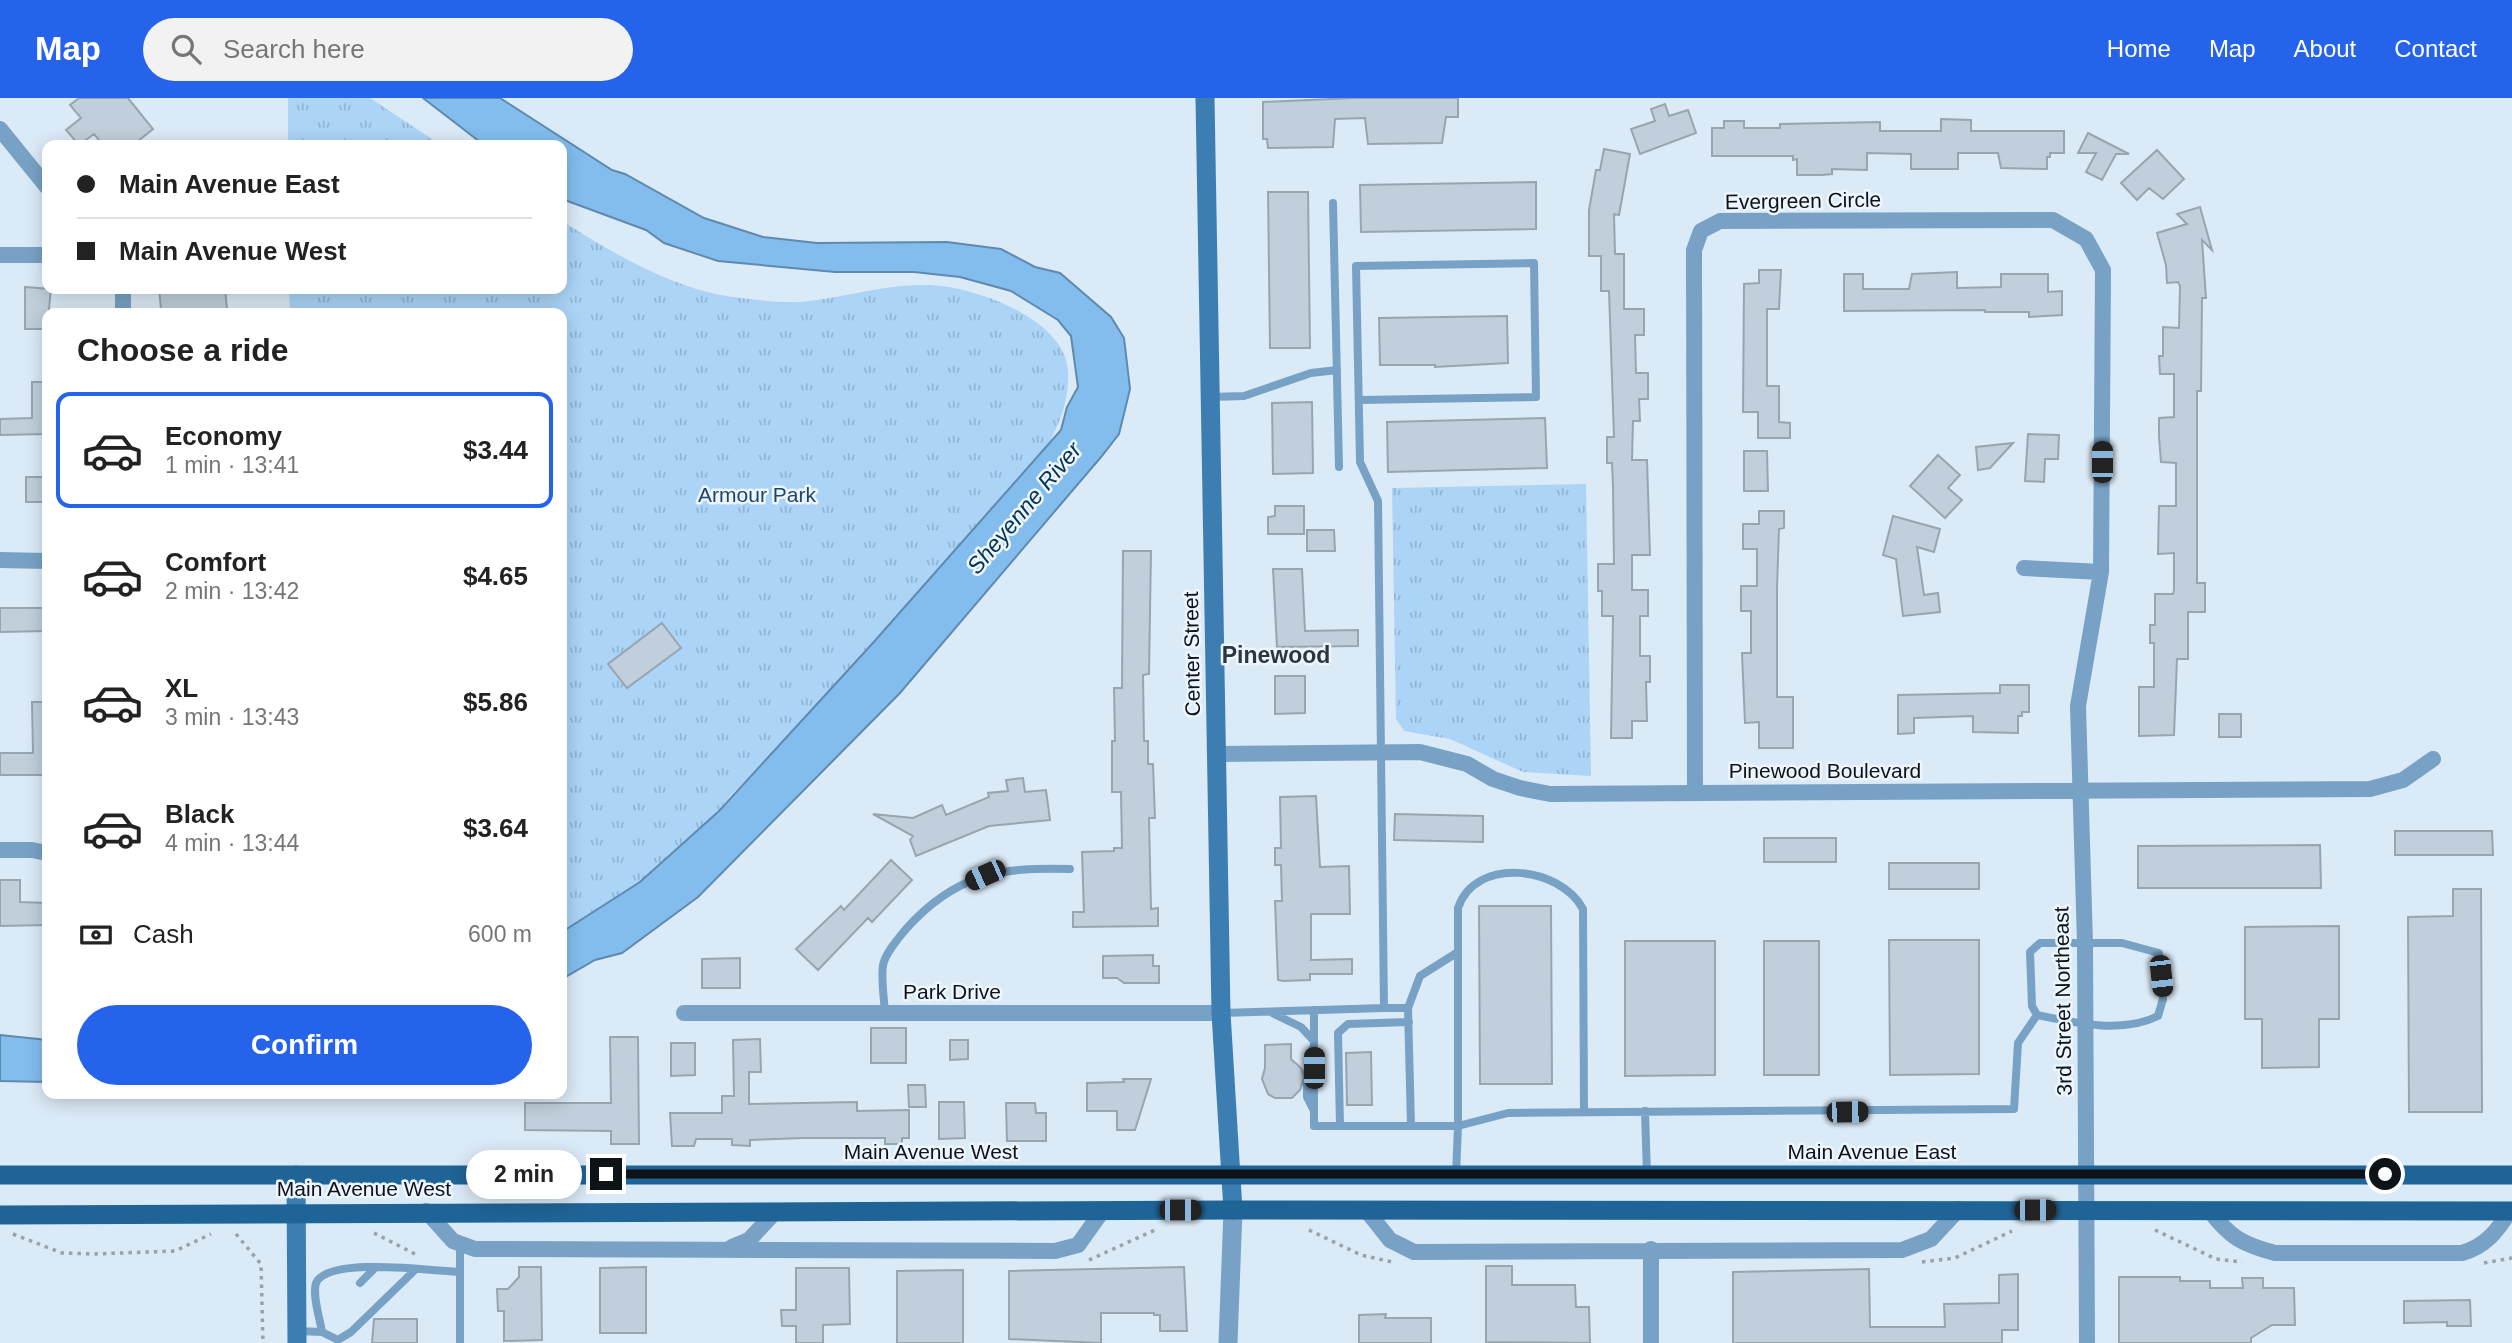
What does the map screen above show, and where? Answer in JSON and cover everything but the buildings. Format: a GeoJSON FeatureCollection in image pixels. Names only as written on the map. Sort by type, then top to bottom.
{"type":"FeatureCollection","features":[{"type":"Feature","properties":{"kind":"main road","name":"Center Street"},"geometry":{"type":"LineString","coordinates":[[1205,98],[1221,1013],[1233,1210]]}},
{"type":"Feature","properties":{"kind":"main road","name":"Main Avenue West"},"geometry":{"type":"LineString","coordinates":[[0,1175],[1232,1175]]}},
{"type":"Feature","properties":{"kind":"main road"},"geometry":{"type":"LineString","coordinates":[[296,1175],[297,1337]]}},
{"type":"Feature","properties":{"kind":"main road","name":"Main Avenue East"},"geometry":{"type":"LineString","coordinates":[[1232,1175],[2512,1175]]}},
{"type":"Feature","properties":{"kind":"main road","name":"Main Avenue West"},"geometry":{"type":"LineString","coordinates":[[0,1214],[1233,1210]]}},
{"type":"Feature","properties":{"kind":"main road"},"geometry":{"type":"LineString","coordinates":[[1233,1210],[2511,1211]]}},
{"type":"Feature","properties":{"kind":"street"},"geometry":{"type":"LineString","coordinates":[[0,129],[42,181]]}},
{"type":"Feature","properties":{"kind":"street","name":"Evergreen Circle"},"geometry":{"type":"LineString","coordinates":[[1695,793],[1693,250],[1702,231],[1720,221],[2053,220],[2086,239],[2103,270],[2101,572],[2078,706],[2080,791]]}},
{"type":"Feature","properties":{"kind":"street"},"geometry":{"type":"LineString","coordinates":[[0,255],[42,255]]}},
{"type":"Feature","properties":{"kind":"street"},"geometry":{"type":"LineString","coordinates":[[0,560],[42,561]]}},
{"type":"Feature","properties":{"kind":"street"},"geometry":{"type":"LineString","coordinates":[[2024,568],[2101,572]]}},
{"type":"Feature","properties":{"kind":"street","name":"Pinewood Boulevard"},"geometry":{"type":"LineString","coordinates":[[1216,754],[1420,752],[1467,764],[1493,779],[1550,793],[2370,789],[2403,780],[2433,759]]}},
{"type":"Feature","properties":{"kind":"street","name":"3rd Street Northeast"},"geometry":{"type":"LineString","coordinates":[[2080,791],[2085,943],[2087,1343]]}},
{"type":"Feature","properties":{"kind":"street"},"geometry":{"type":"LineString","coordinates":[[0,850],[42,850]]}},
{"type":"Feature","properties":{"kind":"street","name":"Park Drive"},"geometry":{"type":"LineString","coordinates":[[684,1013],[1221,1013]]}},
{"type":"Feature","properties":{"kind":"street"},"geometry":{"type":"LineString","coordinates":[[1367,1211],[1390,1240],[1414,1251],[1902,1251],[1931,1239],[1959,1209]]}},
{"type":"Feature","properties":{"kind":"street"},"geometry":{"type":"LineString","coordinates":[[426,1211],[453,1241],[475,1249],[1055,1251],[1077,1245],[1103,1210]]}},
{"type":"Feature","properties":{"kind":"street"},"geometry":{"type":"LineString","coordinates":[[1228,1343],[1233,1210]]}},
{"type":"Feature","properties":{"kind":"street"},"geometry":{"type":"LineString","coordinates":[[2209,1210],[2227,1233],[2246,1246],[2274,1253],[2462,1253],[2477,1249],[2493,1236],[2511,1211]]}},
{"type":"Feature","properties":{"kind":"street"},"geometry":{"type":"LineString","coordinates":[[727,1250],[749,1240],[776,1211]]}},
{"type":"Feature","properties":{"kind":"street"},"geometry":{"type":"LineString","coordinates":[[1651,1249],[1651,1343]]}},
{"type":"Feature","properties":{"kind":"lane"},"geometry":{"type":"LineString","coordinates":[[1334,203],[1339,467]]}},
{"type":"Feature","properties":{"kind":"lane"},"geometry":{"type":"LineString","coordinates":[[1359,400],[1536,397],[1534,263],[1356,267],[1360,462],[1378,501],[1383,751],[1380,852],[1384,1008]]}},
{"type":"Feature","properties":{"kind":"lane"},"geometry":{"type":"LineString","coordinates":[[1210,397],[1244,396],[1311,373],[1337,370]]}},
{"type":"Feature","properties":{"kind":"lane"},"geometry":{"type":"LineString","coordinates":[[885,1013],[883,964],[894,943],[930,905],[985,875],[1023,868],[1070,870]]}},
{"type":"Feature","properties":{"kind":"lane"},"geometry":{"type":"LineString","coordinates":[[1456,1175],[1458,908],[1470,885],[1483,878],[1528,874],[1569,890],[1583,909],[1584,1112]]}},
{"type":"Feature","properties":{"kind":"lane"},"geometry":{"type":"LineString","coordinates":[[2040,943],[2122,943],[2159,953],[2163,999],[2158,1016],[2144,1024],[2112,1026],[2037,1015],[2032,1006],[2030,952],[2040,943]]}},
{"type":"Feature","properties":{"kind":"lane"},"geometry":{"type":"LineString","coordinates":[[1411,1126],[1408,1008],[1420,976],[1458,952]]}},
{"type":"Feature","properties":{"kind":"lane"},"geometry":{"type":"LineString","coordinates":[[1221,1013],[1408,1008]]}},
{"type":"Feature","properties":{"kind":"lane"},"geometry":{"type":"LineString","coordinates":[[1314,1010],[1314,1126],[1458,1126],[1508,1113],[2014,1109],[2018,1043],[2037,1015]]}},
{"type":"Feature","properties":{"kind":"lane"},"geometry":{"type":"LineString","coordinates":[[1272,1012],[1301,1027],[1314,1043]]}},
{"type":"Feature","properties":{"kind":"lane"},"geometry":{"type":"LineString","coordinates":[[1340,1126],[1338,1033],[1348,1024],[1409,1022]]}},
{"type":"Feature","properties":{"kind":"lane"},"geometry":{"type":"LineString","coordinates":[[1307,1072],[1314,1043]]}},
{"type":"Feature","properties":{"kind":"lane"},"geometry":{"type":"LineString","coordinates":[[1307,1084],[1307,1097],[1314,1111]]}},
{"type":"Feature","properties":{"kind":"lane"},"geometry":{"type":"LineString","coordinates":[[1645,1111],[1647,1175]]}},
{"type":"Feature","properties":{"kind":"lane"},"geometry":{"type":"LineString","coordinates":[[460,1244],[460,1343]]}},
{"type":"Feature","properties":{"kind":"lane"},"geometry":{"type":"LineString","coordinates":[[322,1332],[324,1318],[316,1289],[322,1275],[331,1269],[376,1267],[460,1272]]}},
{"type":"Feature","properties":{"kind":"lane"},"geometry":{"type":"LineString","coordinates":[[360,1283],[376,1267]]}},
{"type":"Feature","properties":{"kind":"lane"},"geometry":{"type":"LineString","coordinates":[[297,1337],[322,1332],[338,1340],[351,1332],[415,1270]]}},
{"type":"Feature","properties":{"kind":"path"},"geometry":{"type":"LineString","coordinates":[[235,1228],[236,1236],[261,1264],[263,1343]]}},
{"type":"Feature","properties":{"kind":"path"},"geometry":{"type":"LineString","coordinates":[[12,1234],[62,1253],[155,1253],[175,1251],[220,1231]]}},
{"type":"Feature","properties":{"kind":"green space"},"geometry":{"type":"Polygon","coordinates":[[[288,98],[370,98],[433,140],[288,140],[288,98]]]}},
{"type":"Feature","properties":{"kind":"green space","name":"Armour Park"},"geometry":{"type":"Polygon","coordinates":[[[567,224],[620,256],[662,276],[726,296],[800,302],[892,287],[930,285],[983,296],[1022,313],[1039,324],[1053,338],[1063,353],[1068,370],[1067,392],[1055,432],[1045,451],[884,644],[731,795],[682,854],[567,945],[567,308],[290,308],[289,294],[567,294],[567,224]]]}},
{"type":"Feature","properties":{"kind":"green space"},"geometry":{"type":"Polygon","coordinates":[[[1586,484],[1591,776],[1523,772],[1450,739],[1404,731],[1396,719],[1392,488],[1586,484]]]}},
{"type":"Feature","properties":{"kind":"water"},"geometry":{"type":"Polygon","coordinates":[[[423,98],[500,98],[565,140],[478,140],[423,98]]]}},
{"type":"Feature","properties":{"kind":"water","name":"Sheyenne River"},"geometry":{"type":"Polygon","coordinates":[[[567,141],[612,170],[625,174],[704,218],[763,237],[817,243],[947,242],[1001,249],[1035,267],[1060,273],[1111,317],[1124,338],[1130,389],[1119,434],[900,693],[698,897],[622,953],[595,960],[567,976],[567,929],[640,882],[719,811],[872,644],[1061,430],[1067,407],[1078,387],[1071,336],[1058,320],[1011,291],[960,277],[914,272],[835,272],[718,261],[664,243],[646,230],[567,201],[567,141]]]}},
{"type":"Feature","properties":{"kind":"water"},"geometry":{"type":"Polygon","coordinates":[[[0,1035],[42,1039],[42,1082],[0,1081],[0,1035]]]}},
{"type":"Feature","properties":{"kind":"district","name":"Pinewood"},"geometry":{"type":"Point","coordinates":[1276,655]}},
{"type":"Feature","properties":{"kind":"route"},"geometry":{"type":"LineString","coordinates":[[606,1174],[2385,1174]]}}]}
